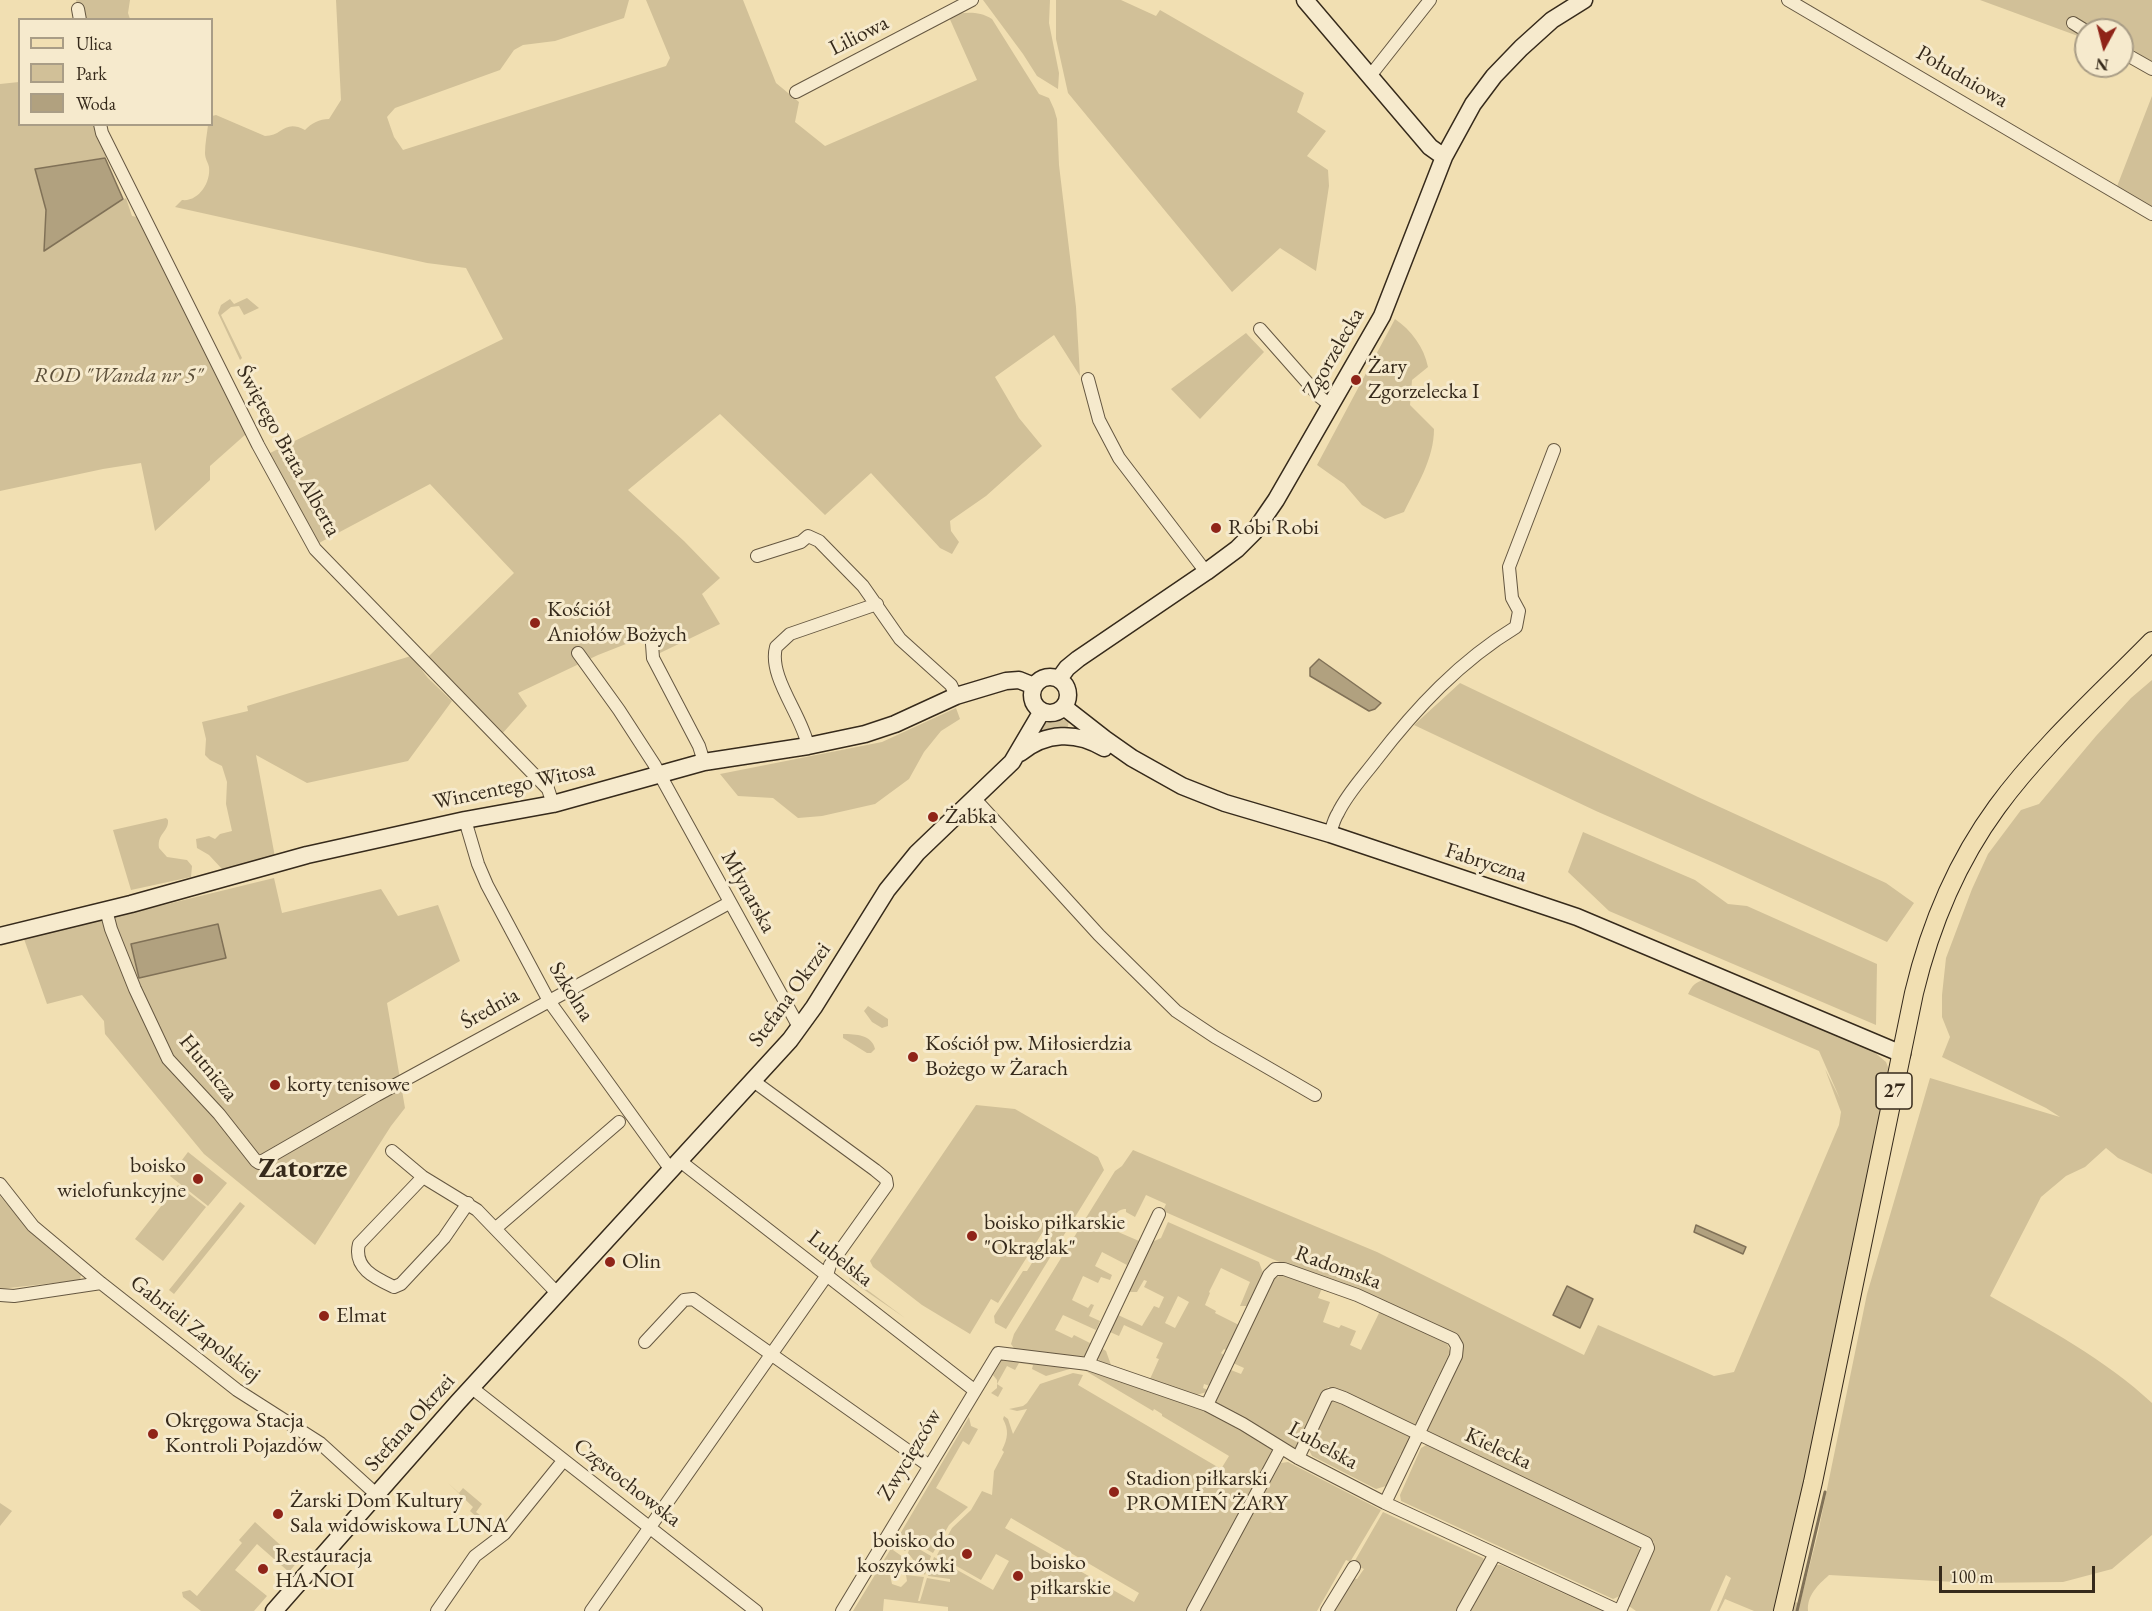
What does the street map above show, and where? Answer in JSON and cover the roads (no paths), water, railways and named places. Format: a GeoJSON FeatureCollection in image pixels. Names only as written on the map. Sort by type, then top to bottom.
{"type":"FeatureCollection","features":[{"type":"Feature","properties":{"kind":"main road","name":"27"},"geometry":{"type":"LineString","coordinates":[[1783,1611],[1813,1482],[1914,993],[1931,932],[1948,890],[1997,806],[2036,760],[2152,641]]}},
{"type":"Feature","properties":{"kind":"street","name":"Liliowa"},"geometry":{"type":"LineString","coordinates":[[796,92],[972,0]]}},
{"type":"Feature","properties":{"kind":"street"},"geometry":{"type":"LineString","coordinates":[[1305,0],[1430,147],[1444,157]]}},
{"type":"Feature","properties":{"kind":"street"},"geometry":{"type":"LineString","coordinates":[[1370,76],[1430,0]]}},
{"type":"Feature","properties":{"kind":"street","name":"Zgorzelecka"},"geometry":{"type":"LineString","coordinates":[[1059,679],[1066,668],[1206,572],[1237,549],[1254,532],[1276,500],[1382,316],[1444,157],[1473,104],[1494,76],[1521,48],[1552,20],[1584,0]]}},
{"type":"Feature","properties":{"kind":"street","name":"Południowa"},"geometry":{"type":"LineString","coordinates":[[1788,0],[2152,214]]}},
{"type":"Feature","properties":{"kind":"street"},"geometry":{"type":"LineString","coordinates":[[2134,59],[2152,69]]}},
{"type":"Feature","properties":{"kind":"street","name":"Świętego Brata Alberta"},"geometry":{"type":"LineString","coordinates":[[100,126],[204,340],[315,549],[548,789],[553,804]]}},
{"type":"Feature","properties":{"kind":"street"},"geometry":{"type":"LineString","coordinates":[[1260,328],[1320,398],[1330,405]]}},
{"type":"Feature","properties":{"kind":"street"},"geometry":{"type":"LineString","coordinates":[[1088,379],[1099,420],[1119,458],[1206,572]]}},
{"type":"Feature","properties":{"kind":"street"},"geometry":{"type":"LineString","coordinates":[[1329,834],[1338,813],[1351,793],[1425,700],[1458,669],[1516,627],[1519,611],[1512,598],[1509,567],[1554,450]]}},
{"type":"Feature","properties":{"kind":"street"},"geometry":{"type":"LineString","coordinates":[[757,556],[801,542],[808,536],[819,541],[863,585],[900,639],[951,686],[956,696]]}},
{"type":"Feature","properties":{"kind":"street"},"geometry":{"type":"LineString","coordinates":[[808,746],[803,728],[774,662],[776,646],[790,634],[877,603]]}},
{"type":"Feature","properties":{"kind":"street"},"geometry":{"type":"LineString","coordinates":[[652,644],[653,658],[699,746],[704,762]]}},
{"type":"Feature","properties":{"kind":"street","name":"Młynarska"},"geometry":{"type":"LineString","coordinates":[[578,653],[619,710],[661,775],[799,1028]]}},
{"type":"Feature","properties":{"kind":"street"},"geometry":{"type":"LineString","coordinates":[[1049,676],[1059,679],[1067,686],[1069,697],[1064,706],[1054,713],[1042,711],[1034,703],[1032,697],[1034,686],[1049,676]]}},
{"type":"Feature","properties":{"kind":"street","name":"Wincentego Witosa"},"geometry":{"type":"LineString","coordinates":[[0,936],[106,910],[307,855],[465,820],[553,804],[704,762],[808,746],[865,734],[895,724],[956,696],[1006,681],[1019,680],[1034,686]]}},
{"type":"Feature","properties":{"kind":"street","name":"Fabryczna"},"geometry":{"type":"LineString","coordinates":[[1064,706],[1105,739],[1182,786],[1577,917],[1902,1054]]}},
{"type":"Feature","properties":{"kind":"street","name":"Stefana Okrzei"},"geometry":{"type":"LineString","coordinates":[[274,1611],[376,1494],[790,1040],[887,890],[917,853],[975,799],[1017,755],[1042,711]]}},
{"type":"Feature","properties":{"kind":"street"},"geometry":{"type":"LineString","coordinates":[[1017,755],[1041,740],[1071,735],[1094,741],[1119,756],[1136,760]]}},
{"type":"Feature","properties":{"kind":"street"},"geometry":{"type":"LineString","coordinates":[[975,799],[1099,935],[1176,1011],[1315,1095]]}},
{"type":"Feature","properties":{"kind":"street","name":"Szkolna"},"geometry":{"type":"LineString","coordinates":[[465,820],[487,885],[549,1001],[675,1165]]}},
{"type":"Feature","properties":{"kind":"street","name":"Średnia"},"geometry":{"type":"LineString","coordinates":[[274,1156],[377,1095],[729,903]]}},
{"type":"Feature","properties":{"kind":"street","name":"Hutnicza"},"geometry":{"type":"LineString","coordinates":[[106,910],[111,929],[135,989],[170,1062],[219,1114],[256,1161],[263,1162],[274,1156]]}},
{"type":"Feature","properties":{"kind":"street"},"geometry":{"type":"LineString","coordinates":[[591,1611],[827,1275],[830,1265],[887,1185],[886,1179],[875,1170],[752,1080]]}},
{"type":"Feature","properties":{"kind":"street"},"geometry":{"type":"LineString","coordinates":[[496,1228],[619,1122]]}},
{"type":"Feature","properties":{"kind":"street"},"geometry":{"type":"LineString","coordinates":[[392,1150],[423,1177],[468,1203],[496,1228],[558,1294]]}},
{"type":"Feature","properties":{"kind":"street","name":"Lubelska"},"geometry":{"type":"LineString","coordinates":[[675,1165],[827,1275],[974,1390]]}},
{"type":"Feature","properties":{"kind":"street"},"geometry":{"type":"LineString","coordinates":[[423,1177],[359,1244],[358,1262],[374,1276],[394,1287],[401,1284],[444,1238],[468,1203]]}},
{"type":"Feature","properties":{"kind":"street","name":"Gabrieli Zapolskiej"},"geometry":{"type":"LineString","coordinates":[[0,1184],[33,1226],[101,1283],[237,1390],[320,1443],[376,1494]]}},
{"type":"Feature","properties":{"kind":"street"},"geometry":{"type":"LineString","coordinates":[[1088,1364],[1159,1214]]}},
{"type":"Feature","properties":{"kind":"street","name":"Radomska"},"geometry":{"type":"LineString","coordinates":[[1207,1405],[1269,1275],[1275,1269],[1284,1269],[1357,1295],[1453,1339],[1457,1346],[1456,1356],[1418,1434]]}},
{"type":"Feature","properties":{"kind":"street"},"geometry":{"type":"LineString","coordinates":[[0,1295],[10,1296],[101,1283]]}},
{"type":"Feature","properties":{"kind":"street"},"geometry":{"type":"LineString","coordinates":[[645,1342],[684,1300],[693,1299],[928,1465]]}},
{"type":"Feature","properties":{"kind":"street","name":"Lubelska"},"geometry":{"type":"LineString","coordinates":[[998,1353],[1088,1364],[1207,1405],[1244,1424],[1298,1458],[1385,1503],[1619,1611]]}},
{"type":"Feature","properties":{"kind":"street","name":"Zwycięzców"},"geometry":{"type":"LineString","coordinates":[[842,1611],[928,1465],[998,1353]]}},
{"type":"Feature","properties":{"kind":"street","name":"Częstochowska"},"geometry":{"type":"LineString","coordinates":[[472,1388],[756,1611]]}},
{"type":"Feature","properties":{"kind":"street","name":"Kielecka"},"geometry":{"type":"LineString","coordinates":[[1298,1458],[1330,1394],[1418,1434],[1646,1543],[1648,1548],[1619,1611]]}},
{"type":"Feature","properties":{"kind":"street"},"geometry":{"type":"LineString","coordinates":[[1385,1503],[1418,1434]]}},
{"type":"Feature","properties":{"kind":"street"},"geometry":{"type":"LineString","coordinates":[[1193,1611],[1281,1448]]}},
{"type":"Feature","properties":{"kind":"street"},"geometry":{"type":"LineString","coordinates":[[437,1611],[475,1556],[504,1534],[563,1461]]}},
{"type":"Feature","properties":{"kind":"street"},"geometry":{"type":"LineString","coordinates":[[1463,1611],[1495,1554]]}},
{"type":"Feature","properties":{"kind":"street"},"geometry":{"type":"LineString","coordinates":[[1327,1611],[1354,1566]]}},
{"type":"Feature","properties":{"kind":"water"},"geometry":{"type":"Polygon","coordinates":[[[105,158],[123,199],[44,251],[46,210],[35,169],[105,158]]]}},
{"type":"Feature","properties":{"kind":"water"},"geometry":{"type":"Polygon","coordinates":[[[1319,659],[1381,703],[1369,711],[1310,676],[1310,668],[1319,659]]]}},
{"type":"Feature","properties":{"kind":"water"},"geometry":{"type":"Polygon","coordinates":[[[218,924],[226,958],[139,978],[131,944],[218,924]]]}},
{"type":"Feature","properties":{"kind":"water"},"geometry":{"type":"Polygon","coordinates":[[[1696,1225],[1746,1247],[1743,1254],[1694,1232],[1696,1225]]]}},
{"type":"Feature","properties":{"kind":"water"},"geometry":{"type":"Polygon","coordinates":[[[1567,1286],[1593,1299],[1580,1328],[1553,1315],[1567,1286]]]}},
{"type":"Feature","properties":{"kind":"waterway"},"geometry":{"type":"LineString","coordinates":[[1797,1611],[1825,1492]]}},
{"type":"Feature","properties":{"kind":"place","name":"Żary Zgorzelecka I"},"geometry":{"type":"Point","coordinates":[1356,380]}},
{"type":"Feature","properties":{"kind":"place","name":"Robi Robi"},"geometry":{"type":"Point","coordinates":[1216,528]}},
{"type":"Feature","properties":{"kind":"place","name":"Kościół Aniołów Bożych"},"geometry":{"type":"Point","coordinates":[535,623]}},
{"type":"Feature","properties":{"kind":"place","name":"Żabka"},"geometry":{"type":"Point","coordinates":[933,817]}},
{"type":"Feature","properties":{"kind":"place","name":"Kościół pw. Miłosierdzia Bożego w Żarach"},"geometry":{"type":"Point","coordinates":[913,1057]}},
{"type":"Feature","properties":{"kind":"place","name":"korty tenisowe"},"geometry":{"type":"Point","coordinates":[275,1085]}},
{"type":"Feature","properties":{"kind":"place","name":"boisko wielofunkcyjne"},"geometry":{"type":"Point","coordinates":[198,1179]}},
{"type":"Feature","properties":{"kind":"place","name":"boisko piłkarskie \"Okrąglak\""},"geometry":{"type":"Point","coordinates":[972,1236]}},
{"type":"Feature","properties":{"kind":"place","name":"Olin"},"geometry":{"type":"Point","coordinates":[610,1262]}},
{"type":"Feature","properties":{"kind":"place","name":"Elmat"},"geometry":{"type":"Point","coordinates":[324,1316]}},
{"type":"Feature","properties":{"kind":"place","name":"Okręgowa Stacja Kontroli Pojazdów"},"geometry":{"type":"Point","coordinates":[153,1434]}},
{"type":"Feature","properties":{"kind":"place","name":"Stadion piłkarski PROMIEŃ ŻARY"},"geometry":{"type":"Point","coordinates":[1114,1492]}},
{"type":"Feature","properties":{"kind":"place","name":"Żarski Dom Kultury Sala widowiskowa LUNA"},"geometry":{"type":"Point","coordinates":[278,1514]}},
{"type":"Feature","properties":{"kind":"place","name":"boisko do koszykówki"},"geometry":{"type":"Point","coordinates":[967,1554]}},
{"type":"Feature","properties":{"kind":"place","name":"Restauracja HA NOI"},"geometry":{"type":"Point","coordinates":[263,1569]}},
{"type":"Feature","properties":{"kind":"place","name":"boisko piłkarskie"},"geometry":{"type":"Point","coordinates":[1018,1576]}},
{"type":"Feature","properties":{"kind":"district","name":"Zatorze"},"geometry":{"type":"Point","coordinates":[303,1169]}},
{"type":"Feature","properties":{"kind":"park label","name":"ROD \"Wanda nr 5\""},"geometry":{"type":"Point","coordinates":[118,376]}}]}
